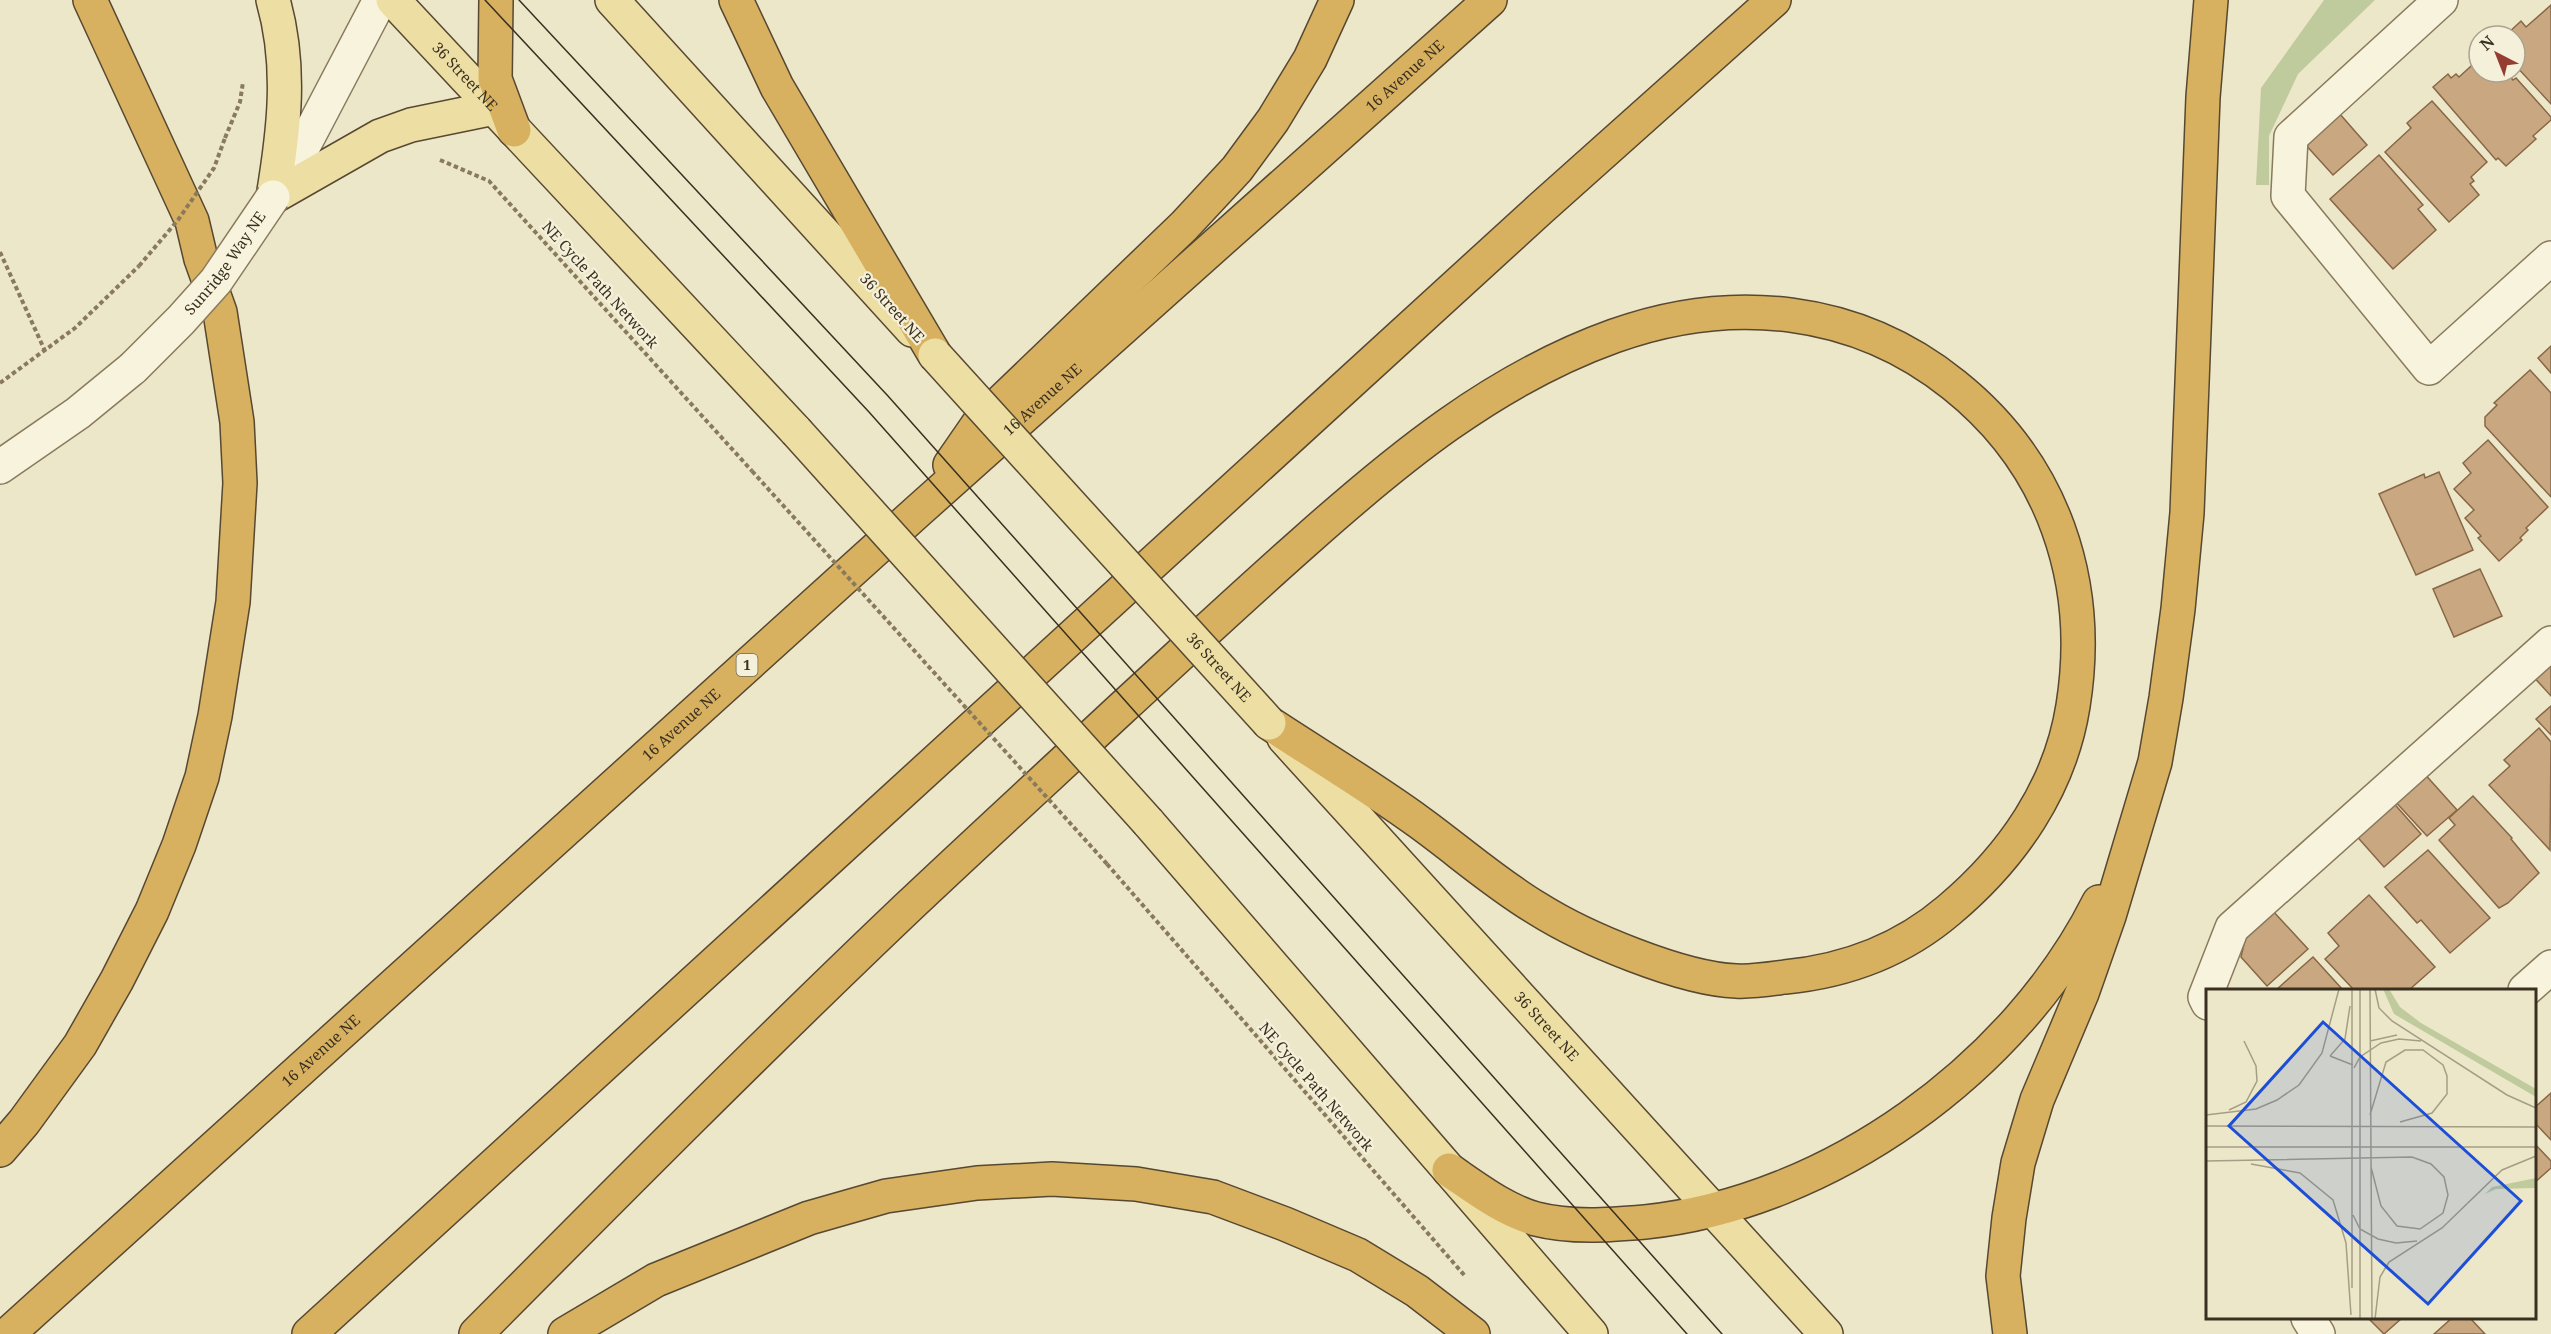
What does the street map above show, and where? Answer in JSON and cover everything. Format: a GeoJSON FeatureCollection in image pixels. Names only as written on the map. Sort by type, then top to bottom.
{"type":"FeatureCollection","features":[{"type":"Feature","properties":{"kind":"highway"},"geometry":{"type":"LineString","coordinates":[[0,1150],[24,1122],[80,1045],[117,980],[152,911],[179,845],[202,777],[226,658],[233,602],[240,483],[237,422],[220,312],[201,259],[192,221],[90,0]]}},
{"type":"Feature","properties":{"kind":"highway"},"geometry":{"type":"LineString","coordinates":[[496,0],[495,79],[504,119]]}},
{"type":"Feature","properties":{"kind":"highway"},"geometry":{"type":"LineString","coordinates":[[736,0],[777,87],[935,355]]}},
{"type":"Feature","properties":{"kind":"highway"},"geometry":{"type":"LineString","coordinates":[[918,511],[979,423],[1185,226],[1237,169],[1273,120],[1310,59],[1337,0]]}},
{"type":"Feature","properties":{"kind":"highway","name":"16 Avenue NE"},"geometry":{"type":"LineString","coordinates":[[8,1334],[918,511],[1490,0]]}},
{"type":"Feature","properties":{"kind":"highway"},"geometry":{"type":"LineString","coordinates":[[309,1334],[1540,208],[1774,0]]}},
{"type":"Feature","properties":{"kind":"highway"},"geometry":{"type":"LineString","coordinates":[[2010,1334],[2003,1276],[2008,1218],[2018,1163],[2037,1101],[2082,993],[2109,916],[2155,762],[2166,698],[2186,524],[2203,97],[2211,0]]}},
{"type":"Feature","properties":{"kind":"highway"},"geometry":{"type":"LineString","coordinates":[[476,1334],[681,1128],[908,908],[1252,588],[1379,474],[1448,423],[1498,390],[1558,360],[1614,336],[1664,321],[1731,311],[1789,315],[1851,327],[1883,340],[1904,350],[1957,387],[2000,429],[2036,479],[2060,527],[2074,585],[2078,648],[2074,701],[2064,750],[2039,803],[2012,848],[1972,890],[1934,922],[1877,957],[1827,973],[1737,981],[1691,974],[1644,958],[1592,936],[1542,912],[1486,874],[1415,819],[1269,723]]}},
{"type":"Feature","properties":{"kind":"highway"},"geometry":{"type":"LineString","coordinates":[[1449,1170],[1498,1203],[1536,1219],[1589,1226],[1665,1220],[1714,1211],[1780,1189],[1837,1163],[1886,1134],[1931,1102],[1977,1063],[2015,1023],[2047,983],[2088,924],[2135,828]]}},
{"type":"Feature","properties":{"kind":"highway"},"geometry":{"type":"LineString","coordinates":[[564,1334],[656,1280],[809,1218],[885,1197],[977,1183],[1052,1179],[1136,1184],[1213,1197],[1358,1255],[1417,1290],[1473,1334]]}},
{"type":"Feature","properties":{"kind":"main road"},"geometry":{"type":"LineString","coordinates":[[273,0],[280,22],[285,95],[284,132],[273,197]]}},
{"type":"Feature","properties":{"kind":"main road","name":"36 Street NE"},"geometry":{"type":"LineString","coordinates":[[393,0],[796,431],[1148,822],[1591,1334]]}},
{"type":"Feature","properties":{"kind":"main road","name":"36 Street NE"},"geometry":{"type":"LineString","coordinates":[[612,0],[1826,1334]]}},
{"type":"Feature","properties":{"kind":"main road"},"geometry":{"type":"LineString","coordinates":[[273,197],[380,136],[411,125],[504,119]]}},
{"type":"Feature","properties":{"kind":"street","name":"Sunridge Way NE"},"geometry":{"type":"LineString","coordinates":[[0,467],[78,413],[133,368],[181,321],[216,281],[273,197],[303,147],[380,0]]}},
{"type":"Feature","properties":{"kind":"street"},"geometry":{"type":"LineString","coordinates":[[2441,0],[2291,137],[2288,196],[2429,368],[2551,258]]}},
{"type":"Feature","properties":{"kind":"street"},"geometry":{"type":"LineString","coordinates":[[2208,989],[2232,928],[2551,643]]}},
{"type":"Feature","properties":{"kind":"street"},"geometry":{"type":"LineString","coordinates":[[2526,989],[2551,967]]}},
{"type":"Feature","properties":{"kind":"street"},"geometry":{"type":"LineString","coordinates":[[2309,1319],[2318,1334]]}},
{"type":"Feature","properties":{"kind":"path"},"geometry":{"type":"LineString","coordinates":[[0,383],[75,328],[139,266],[178,220],[214,168],[240,102],[245,71]]}},
{"type":"Feature","properties":{"kind":"path","name":"NE Cycle Path Network"},"geometry":{"type":"LineString","coordinates":[[430,158],[489,181],[1107,864],[1468,1280]]}},
{"type":"Feature","properties":{"kind":"path"},"geometry":{"type":"LineString","coordinates":[[0,252],[45,351]]}},
{"type":"Feature","properties":{"kind":"green space"},"geometry":{"type":"Polygon","coordinates":[[[2324,0],[2375,0],[2298,74],[2269,136],[2269,185],[2256,185],[2261,88],[2324,0]]]}},
{"type":"Feature","properties":{"kind":"building"},"geometry":{"type":"Polygon","coordinates":[[[2551,5],[2551,104],[2527,78],[2527,26],[2551,5]]]}},
{"type":"Feature","properties":{"kind":"building"},"geometry":{"type":"Polygon","coordinates":[[[2467,70],[2467,84],[2521,84],[2551,117],[2551,120],[2533,136],[2536,139],[2506,166],[2498,158],[2496,160],[2433,87],[2448,74],[2451,78],[2456,74],[2459,77],[2467,70]]]}},
{"type":"Feature","properties":{"kind":"building"},"geometry":{"type":"Polygon","coordinates":[[[2432,101],[2487,162],[2471,177],[2474,181],[2470,184],[2479,195],[2449,222],[2385,152],[2411,128],[2407,123],[2432,101]]]}},
{"type":"Feature","properties":{"kind":"building"},"geometry":{"type":"Polygon","coordinates":[[[2339,113],[2367,145],[2333,175],[2304,143],[2339,113]]]}},
{"type":"Feature","properties":{"kind":"building"},"geometry":{"type":"Polygon","coordinates":[[[2379,155],[2423,205],[2418,209],[2436,230],[2393,269],[2330,199],[2379,155]]]}},
{"type":"Feature","properties":{"kind":"building"},"geometry":{"type":"Polygon","coordinates":[[[2551,346],[2551,373],[2538,358],[2551,346]]]}},
{"type":"Feature","properties":{"kind":"building"},"geometry":{"type":"Polygon","coordinates":[[[2530,370],[2551,393],[2551,497],[2485,426],[2485,417],[2497,405],[2494,403],[2530,370]]]}},
{"type":"Feature","properties":{"kind":"building"},"geometry":{"type":"Polygon","coordinates":[[[2488,440],[2548,507],[2526,528],[2528,530],[2520,538],[2522,540],[2499,561],[2478,538],[2481,536],[2465,518],[2474,510],[2454,489],[2471,473],[2463,463],[2488,440]]]}},
{"type":"Feature","properties":{"kind":"building"},"geometry":{"type":"Polygon","coordinates":[[[2439,472],[2473,550],[2416,575],[2379,494],[2424,474],[2425,478],[2439,472]]]}},
{"type":"Feature","properties":{"kind":"building"},"geometry":{"type":"Polygon","coordinates":[[[2480,569],[2502,616],[2454,637],[2433,589],[2480,569]]]}},
{"type":"Feature","properties":{"kind":"building"},"geometry":{"type":"Polygon","coordinates":[[[2551,654],[2551,696],[2530,673],[2551,654]]]}},
{"type":"Feature","properties":{"kind":"building"},"geometry":{"type":"Polygon","coordinates":[[[2551,706],[2551,735],[2536,719],[2551,706]]]}},
{"type":"Feature","properties":{"kind":"building"},"geometry":{"type":"Polygon","coordinates":[[[2539,728],[2551,742],[2550,850],[2489,785],[2510,766],[2504,760],[2539,728]]]}},
{"type":"Feature","properties":{"kind":"building"},"geometry":{"type":"Polygon","coordinates":[[[2422,771],[2457,810],[2427,836],[2392,798],[2422,771]]]}},
{"type":"Feature","properties":{"kind":"building"},"geometry":{"type":"Polygon","coordinates":[[[2473,796],[2512,838],[2539,873],[2508,903],[2499,908],[2439,840],[2455,825],[2449,818],[2473,796]]]}},
{"type":"Feature","properties":{"kind":"building"},"geometry":{"type":"Polygon","coordinates":[[[2390,799],[2421,834],[2384,867],[2353,832],[2390,799]]]}},
{"type":"Feature","properties":{"kind":"building"},"geometry":{"type":"Polygon","coordinates":[[[2428,850],[2490,918],[2450,953],[2421,920],[2417,923],[2385,887],[2428,850]]]}},
{"type":"Feature","properties":{"kind":"building"},"geometry":{"type":"Polygon","coordinates":[[[2369,895],[2435,967],[2410,989],[2353,989],[2325,959],[2339,946],[2328,933],[2369,895]]]}},
{"type":"Feature","properties":{"kind":"building"},"geometry":{"type":"Polygon","coordinates":[[[2271,909],[2308,949],[2267,986],[2241,957],[2247,931],[2271,909]]]}},
{"type":"Feature","properties":{"kind":"building"},"geometry":{"type":"Polygon","coordinates":[[[2313,957],[2342,989],[2277,989],[2313,957]]]}},
{"type":"Feature","properties":{"kind":"building"},"geometry":{"type":"Polygon","coordinates":[[[2551,1093],[2551,1140],[2536,1124],[2536,1106],[2551,1093]]]}},
{"type":"Feature","properties":{"kind":"building"},"geometry":{"type":"Polygon","coordinates":[[[2536,1145],[2551,1161],[2551,1168],[2536,1181],[2536,1145]]]}},
{"type":"Feature","properties":{"kind":"building"},"geometry":{"type":"Polygon","coordinates":[[[2369,1319],[2401,1319],[2384,1334],[2369,1319]]]}},
{"type":"Feature","properties":{"kind":"building"},"geometry":{"type":"Polygon","coordinates":[[[2451,1319],[2471,1319],[2485,1334],[2434,1334],[2451,1319]]]}},
{"type":"Feature","properties":{"kind":"tram line"},"geometry":{"type":"LineString","coordinates":[[485,0],[869,412],[1687,1334]]}},
{"type":"Feature","properties":{"kind":"tram line"},"geometry":{"type":"LineString","coordinates":[[519,0],[888,396],[1722,1334]]}}]}
